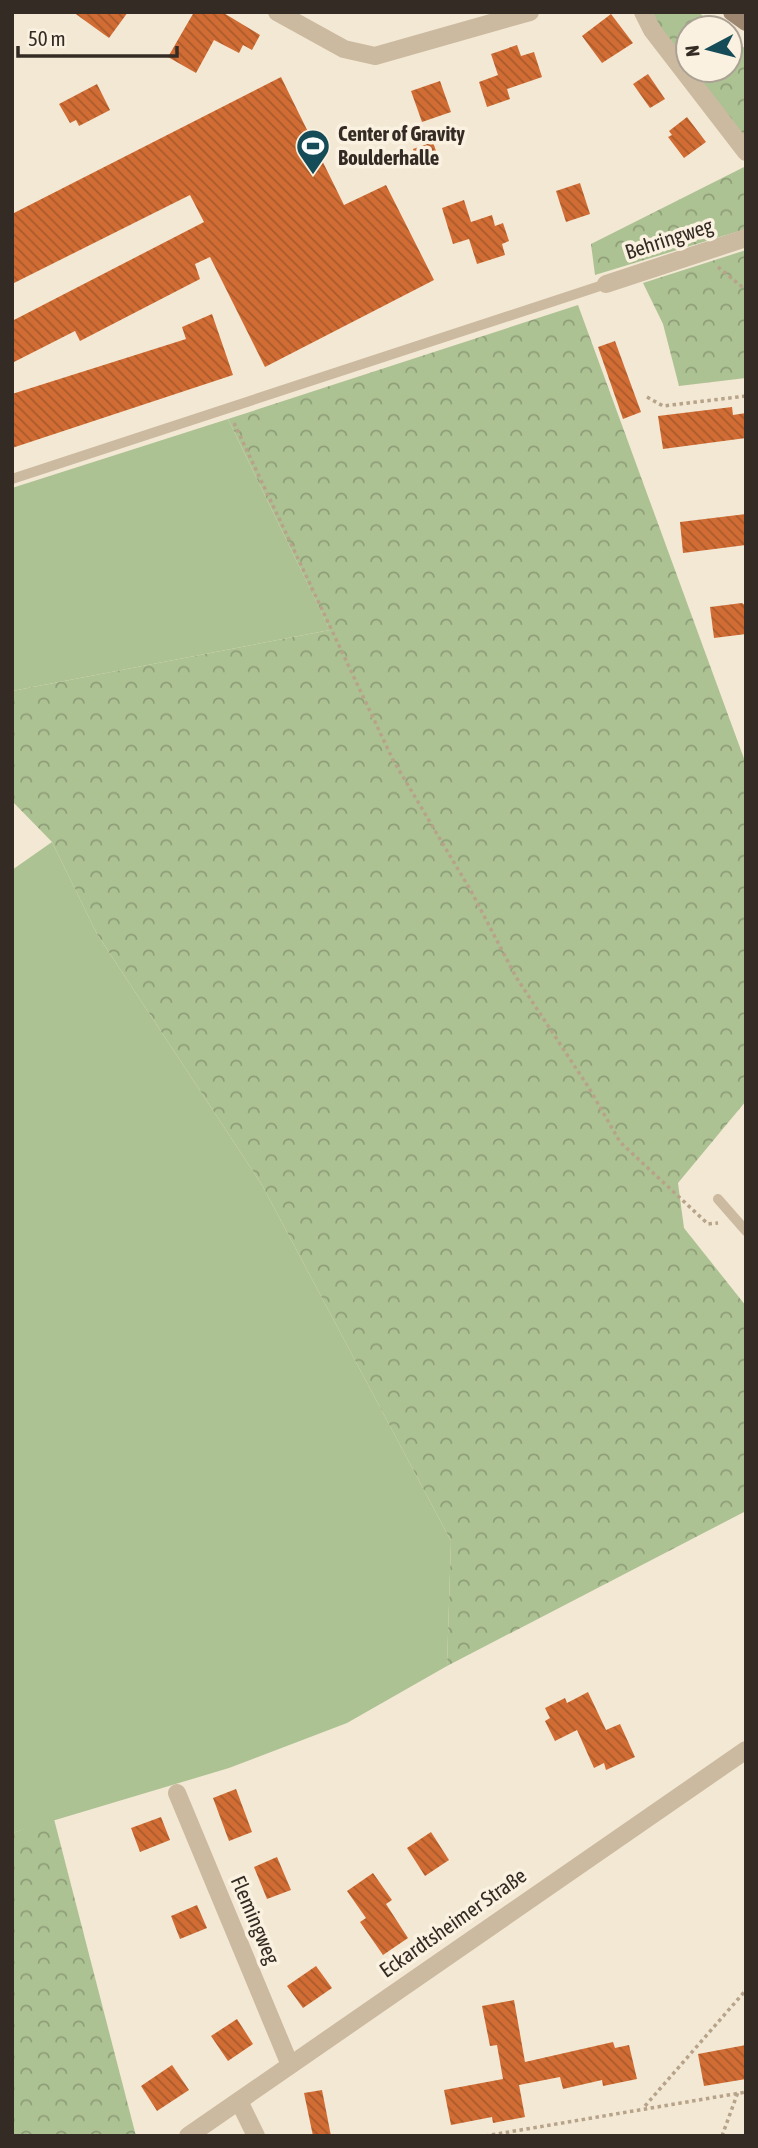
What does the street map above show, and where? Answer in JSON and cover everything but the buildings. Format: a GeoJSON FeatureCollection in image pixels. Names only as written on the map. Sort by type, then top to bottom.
{"type":"FeatureCollection","features":[{"type":"Feature","properties":{"kind":"main road"},"geometry":{"type":"LineString","coordinates":[[732,12],[746,22]]}},
{"type":"Feature","properties":{"kind":"street"},"geometry":{"type":"LineString","coordinates":[[277,12],[344,49],[375,55],[530,12]]}},
{"type":"Feature","properties":{"kind":"street"},"geometry":{"type":"LineString","coordinates":[[643,12],[652,30],[746,152]]}},
{"type":"Feature","properties":{"kind":"street","name":"Behringweg"},"geometry":{"type":"LineString","coordinates":[[606,284],[746,238]]}},
{"type":"Feature","properties":{"kind":"street","name":"Eckardtsheimer Straße"},"geometry":{"type":"LineString","coordinates":[[188,2136],[746,1750]]}},
{"type":"Feature","properties":{"kind":"street","name":"Flemingweg"},"geometry":{"type":"LineString","coordinates":[[177,1793],[290,2065]]}},
{"type":"Feature","properties":{"kind":"street"},"geometry":{"type":"LineString","coordinates":[[239,2101],[256,2136]]}},
{"type":"Feature","properties":{"kind":"lane"},"geometry":{"type":"LineString","coordinates":[[12,479],[606,284]]}},
{"type":"Feature","properties":{"kind":"lane"},"geometry":{"type":"LineString","coordinates":[[718,1199],[746,1231]]}},
{"type":"Feature","properties":{"kind":"path"},"geometry":{"type":"LineString","coordinates":[[711,249],[719,270],[746,290]]}},
{"type":"Feature","properties":{"kind":"path"},"geometry":{"type":"LineString","coordinates":[[647,397],[663,406],[746,396]]}},
{"type":"Feature","properties":{"kind":"path"},"geometry":{"type":"LineString","coordinates":[[227,408],[393,760],[471,891],[516,977],[589,1088],[620,1142],[708,1224],[737,1221]]}},
{"type":"Feature","properties":{"kind":"path"},"geometry":{"type":"LineString","coordinates":[[644,2107],[746,1990]]}},
{"type":"Feature","properties":{"kind":"path"},"geometry":{"type":"LineString","coordinates":[[722,2136],[738,2092]]}},
{"type":"Feature","properties":{"kind":"path"},"geometry":{"type":"LineString","coordinates":[[485,2136],[644,2107],[746,2092]]}},
{"type":"Feature","properties":{"kind":"green space"},"geometry":{"type":"Polygon","coordinates":[[[653,12],[701,14],[674,14],[674,49],[657,26],[653,12]]]}},
{"type":"Feature","properties":{"kind":"green space"},"geometry":{"type":"Polygon","coordinates":[[[744,48],[746,49],[746,145],[700,84],[744,84],[744,48]]]}},
{"type":"Feature","properties":{"kind":"green space"},"geometry":{"type":"Polygon","coordinates":[[[746,166],[746,229],[595,275],[591,244],[746,166]]]}},
{"type":"Feature","properties":{"kind":"green space"},"geometry":{"type":"Polygon","coordinates":[[[746,250],[746,378],[679,386],[663,324],[643,283],[746,250]]]}},
{"type":"Feature","properties":{"kind":"green space"},"geometry":{"type":"Polygon","coordinates":[[[578,305],[746,764],[746,1101],[678,1183],[684,1228],[746,1306],[746,1511],[447,1666],[451,1541],[262,1185],[97,934],[52,842],[12,801],[12,691],[330,630],[228,419],[578,305]]]}},
{"type":"Feature","properties":{"kind":"green space"},"geometry":{"type":"Polygon","coordinates":[[[228,419],[330,630],[12,691],[12,488],[228,419]]]}},
{"type":"Feature","properties":{"kind":"green space"},"geometry":{"type":"Polygon","coordinates":[[[52,842],[97,934],[262,1185],[451,1541],[447,1666],[347,1723],[229,1768],[12,1833],[12,870],[52,842]]]}},
{"type":"Feature","properties":{"kind":"green space"},"geometry":{"type":"Polygon","coordinates":[[[54,1819],[136,2136],[12,2136],[12,1833],[54,1819]]]}},
{"type":"Feature","properties":{"kind":"place","name":"Center of Gravity Boulderhalle"},"geometry":{"type":"Point","coordinates":[313,176]}}]}
